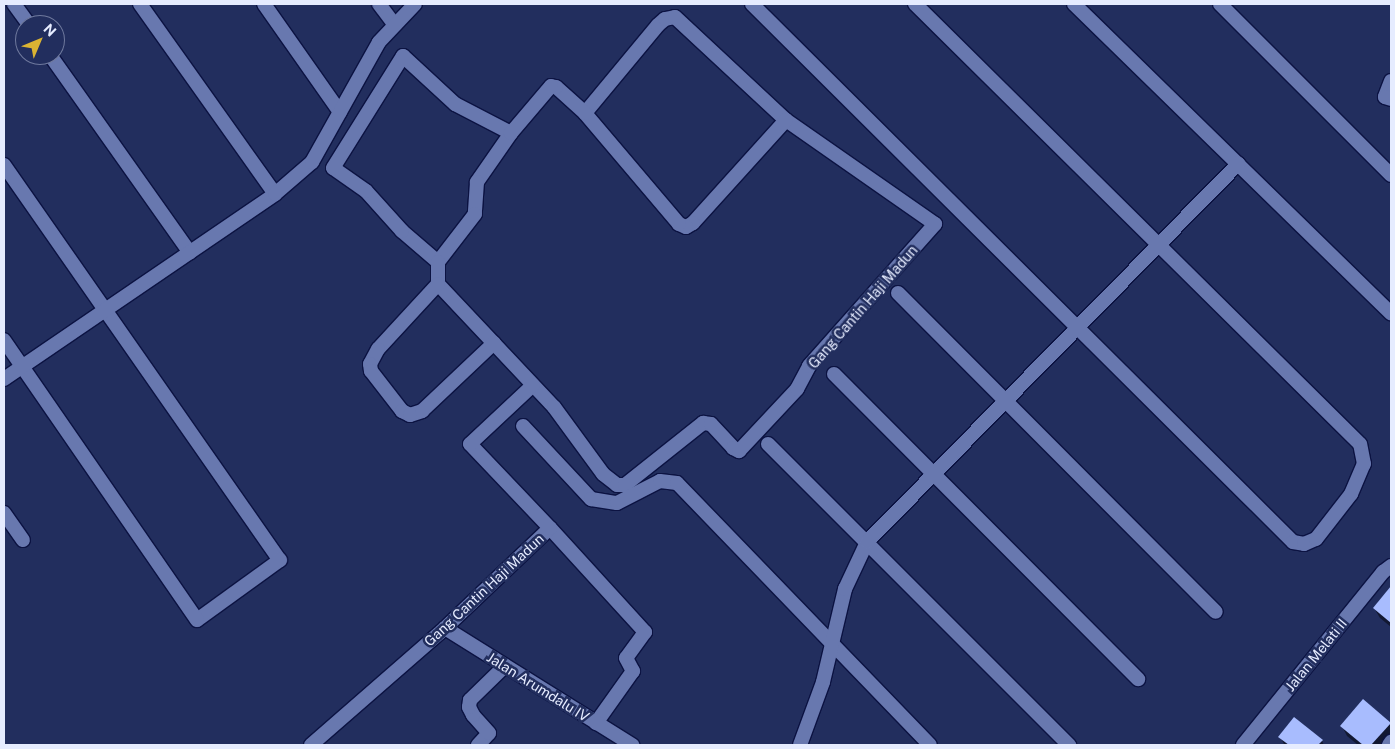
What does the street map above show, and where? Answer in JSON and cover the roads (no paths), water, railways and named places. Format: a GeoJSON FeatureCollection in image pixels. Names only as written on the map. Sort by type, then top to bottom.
{"type":"FeatureCollection","features":[{"type":"Feature","properties":{"kind":"street"},"geometry":{"type":"LineString","coordinates":[[14,4],[22,15]]}},
{"type":"Feature","properties":{"kind":"street"},"geometry":{"type":"LineString","coordinates":[[140,4],[275,194]]}},
{"type":"Feature","properties":{"kind":"street"},"geometry":{"type":"LineString","coordinates":[[264,4],[340,112]]}},
{"type":"Feature","properties":{"kind":"street"},"geometry":{"type":"LineString","coordinates":[[379,4],[395,25]]}},
{"type":"Feature","properties":{"kind":"street"},"geometry":{"type":"LineString","coordinates":[[4,379],[275,194],[312,162],[379,42],[415,4]]}},
{"type":"Feature","properties":{"kind":"street"},"geometry":{"type":"LineString","coordinates":[[752,4],[1293,542],[1304,544],[1316,538],[1350,494],[1364,464],[1360,444],[915,4]]}},
{"type":"Feature","properties":{"kind":"street"},"geometry":{"type":"LineString","coordinates":[[1074,4],[1391,313]]}},
{"type":"Feature","properties":{"kind":"street"},"geometry":{"type":"LineString","coordinates":[[1220,4],[1391,174]]}},
{"type":"Feature","properties":{"kind":"street"},"geometry":{"type":"LineString","coordinates":[[494,343],[422,411],[410,415],[402,411],[371,371],[370,364],[378,349],[438,284],[438,262],[475,214],[477,182],[510,133],[551,86],[556,87],[585,113],[679,224],[686,227],[693,223],[786,120],[675,17],[665,19],[658,25],[585,113]]}},
{"type":"Feature","properties":{"kind":"street"},"geometry":{"type":"LineString","coordinates":[[438,262],[402,231],[366,191],[333,168],[403,56],[455,104],[510,133]]}},
{"type":"Feature","properties":{"kind":"street"},"geometry":{"type":"LineString","coordinates":[[57,65],[190,253]]}},
{"type":"Feature","properties":{"kind":"street"},"geometry":{"type":"LineString","coordinates":[[1391,80],[1385,97],[1391,99]]}},
{"type":"Feature","properties":{"kind":"street","name":"Gang Cantin Haji Madun"},"geometry":{"type":"LineString","coordinates":[[438,284],[554,407],[603,474],[616,486],[625,485],[703,423],[711,424],[733,448],[739,451],[798,390],[809,366],[935,224],[786,120]]}},
{"type":"Feature","properties":{"kind":"street"},"geometry":{"type":"LineString","coordinates":[[800,745],[823,682],[845,589],[866,542],[1238,164]]}},
{"type":"Feature","properties":{"kind":"street"},"geometry":{"type":"LineString","coordinates":[[4,165],[280,560],[196,620],[4,340]]}},
{"type":"Feature","properties":{"kind":"street"},"geometry":{"type":"LineString","coordinates":[[898,294],[1216,612]]}},
{"type":"Feature","properties":{"kind":"street"},"geometry":{"type":"LineString","coordinates":[[834,374],[1138,679]]}},
{"type":"Feature","properties":{"kind":"street","name":"Gang Cantin Haji Madun"},"geometry":{"type":"LineString","coordinates":[[311,745],[445,628],[550,528],[470,444],[533,385]]}},
{"type":"Feature","properties":{"kind":"street"},"geometry":{"type":"LineString","coordinates":[[523,426],[591,499],[617,503],[660,481],[677,484],[930,745]]}},
{"type":"Feature","properties":{"kind":"street"},"geometry":{"type":"LineString","coordinates":[[768,444],[1069,745]]}},
{"type":"Feature","properties":{"kind":"street"},"geometry":{"type":"LineString","coordinates":[[4,513],[23,540]]}},
{"type":"Feature","properties":{"kind":"street"},"geometry":{"type":"LineString","coordinates":[[550,528],[645,632],[626,658],[632,671],[596,723]]}},
{"type":"Feature","properties":{"kind":"street","name":"Jalan Melati II"},"geometry":{"type":"LineString","coordinates":[[1243,745],[1383,572],[1391,566]]}},
{"type":"Feature","properties":{"kind":"street","name":"Jalan Arumdalu IV"},"geometry":{"type":"LineString","coordinates":[[445,628],[632,745]]}},
{"type":"Feature","properties":{"kind":"street"},"geometry":{"type":"LineString","coordinates":[[478,745],[490,733],[473,715],[469,707],[470,700],[505,666]]}}]}
